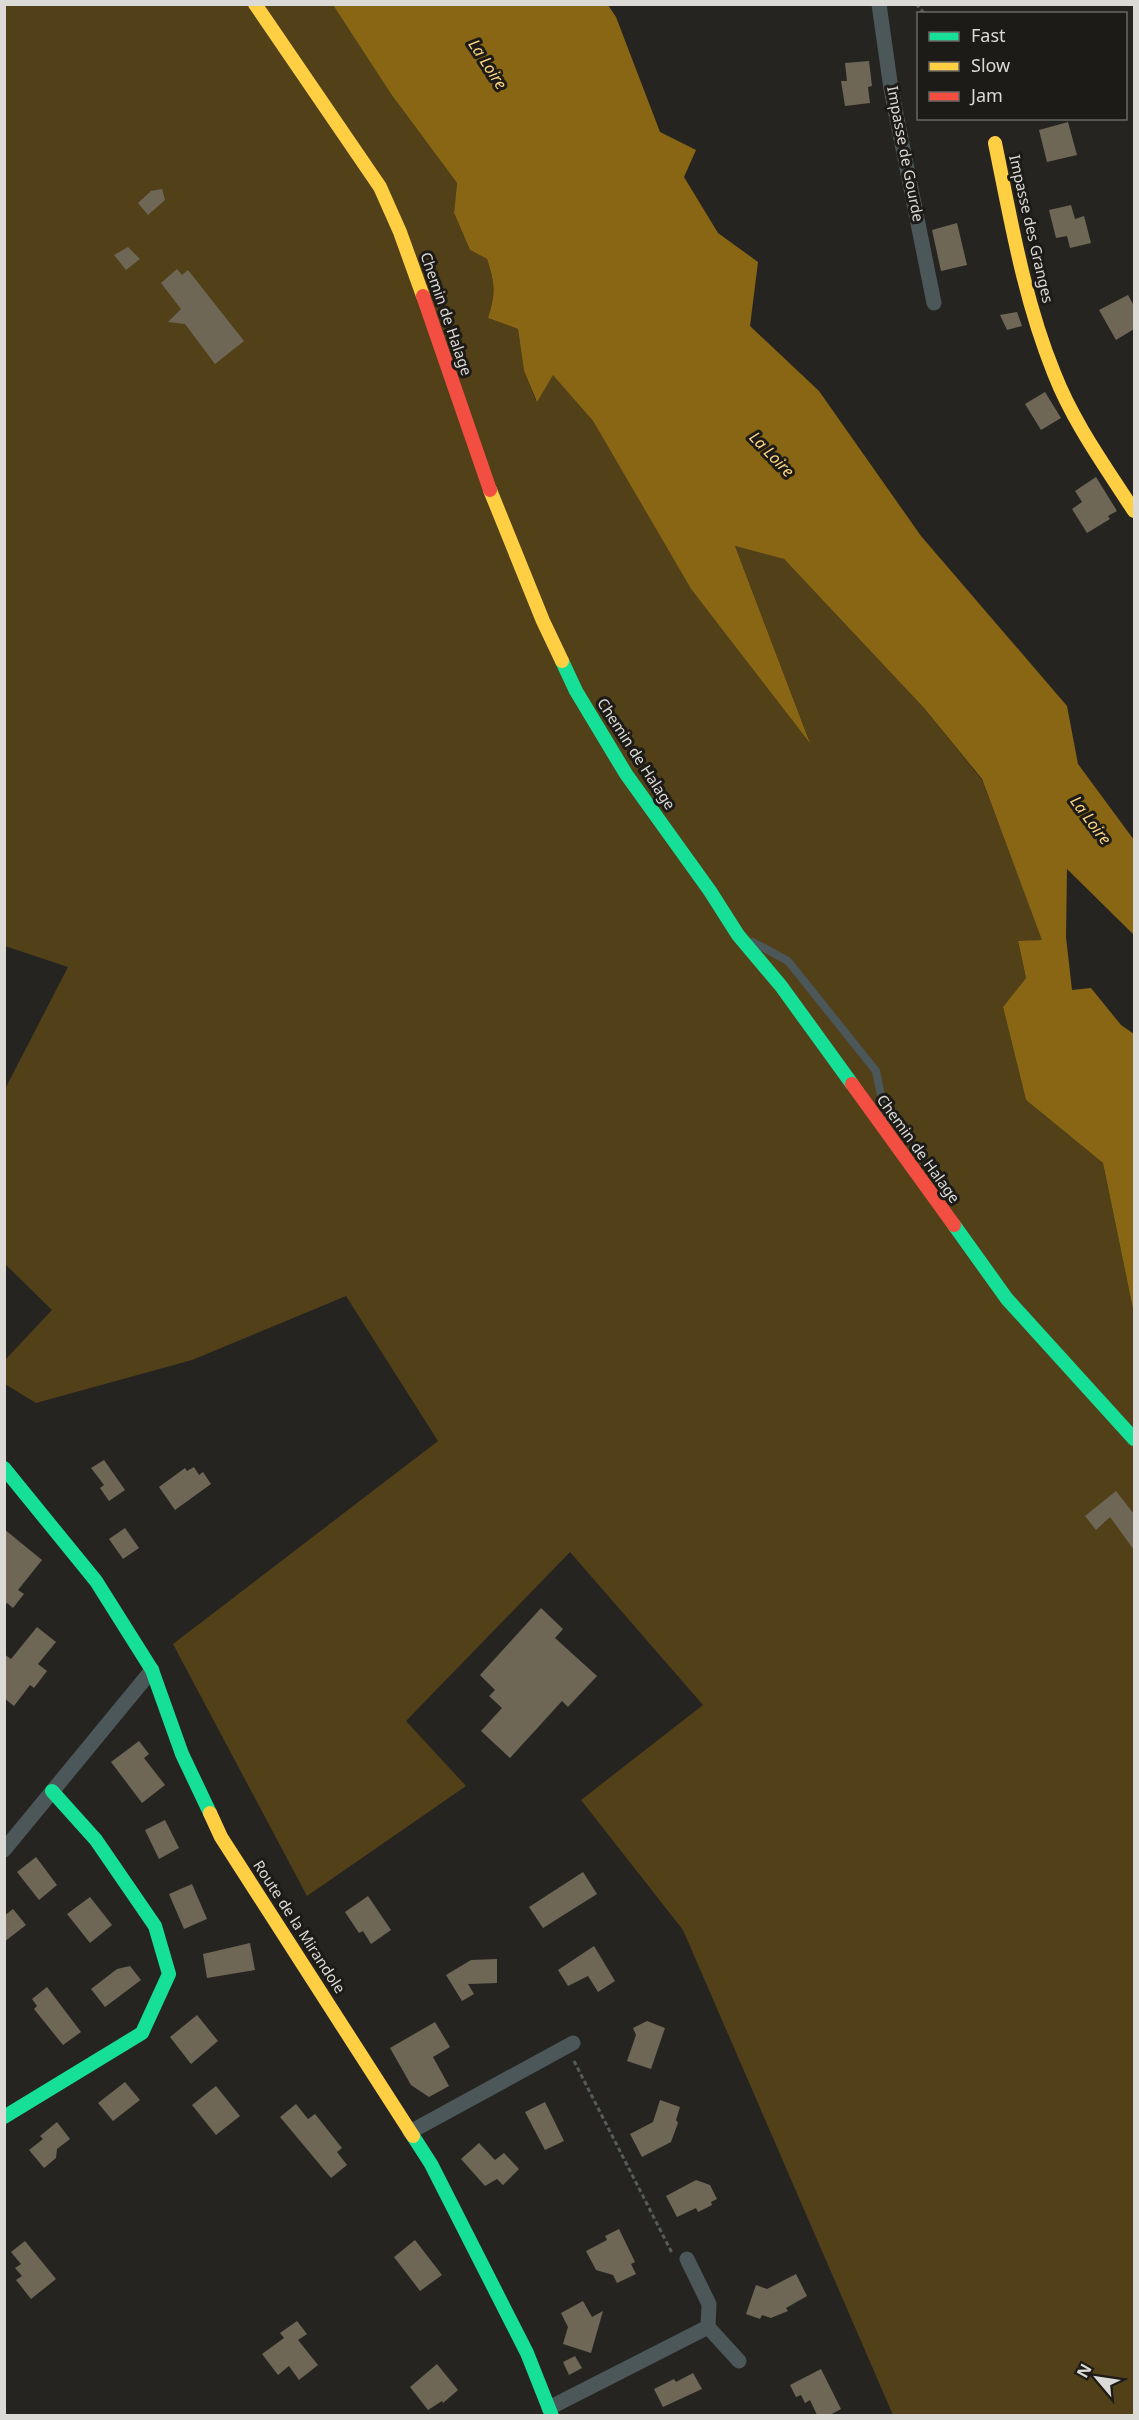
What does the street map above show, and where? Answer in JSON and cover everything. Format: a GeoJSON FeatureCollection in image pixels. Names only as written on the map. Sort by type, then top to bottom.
{"type":"FeatureCollection","features":[{"type":"Feature","properties":{"kind":"street","name":"Chemin de Halage"},"geometry":{"type":"LineString","coordinates":[[255,4],[380,187],[427,306],[492,497],[543,621],[576,691],[626,774],[738,934],[781,986],[1007,1299],[1134,1439]]}},
{"type":"Feature","properties":{"kind":"street","name":"Impasse de Gourde"},"geometry":{"type":"LineString","coordinates":[[879,4],[891,89],[934,303]]}},
{"type":"Feature","properties":{"kind":"street","name":"Impasse des Granges"},"geometry":{"type":"LineString","coordinates":[[995,143],[1026,294],[1054,374],[1079,425],[1134,511]]}},
{"type":"Feature","properties":{"kind":"street","name":"Route de la Mirandole"},"geometry":{"type":"LineString","coordinates":[[4,1468],[96,1581],[152,1670],[182,1754],[221,1837],[431,2164],[521,2342],[550,2412]]}},
{"type":"Feature","properties":{"kind":"street"},"geometry":{"type":"LineString","coordinates":[[4,1850],[152,1670]]}},
{"type":"Feature","properties":{"kind":"street"},"geometry":{"type":"LineString","coordinates":[[4,2117],[142,2033],[169,1974],[156,1926],[96,1840],[52,1791]]}},
{"type":"Feature","properties":{"kind":"street"},"geometry":{"type":"LineString","coordinates":[[410,2132],[570,2045]]}},
{"type":"Feature","properties":{"kind":"street"},"geometry":{"type":"LineString","coordinates":[[682,2261],[709,2304],[708,2327],[739,2361]]}},
{"type":"Feature","properties":{"kind":"street"},"geometry":{"type":"LineString","coordinates":[[550,2412],[708,2327]]}},
{"type":"Feature","properties":{"kind":"lane"},"geometry":{"type":"LineString","coordinates":[[738,934],[788,961],[876,1071],[890,1139]]}},
{"type":"Feature","properties":{"kind":"path"},"geometry":{"type":"LineString","coordinates":[[570,2045],[682,2261]]}},
{"type":"Feature","properties":{"kind":"shaded area"},"geometry":{"type":"Polygon","coordinates":[[[5,5],[333,5],[391,94],[457,183],[454,213],[470,250],[487,259],[492,275],[494,288],[488,318],[518,329],[524,371],[536,401],[553,374],[593,421],[691,589],[809,740],[735,546],[784,559],[924,708],[982,780],[1043,940],[1018,942],[1026,978],[1003,1007],[1026,1100],[1103,1163],[1134,1314],[1134,2415],[893,2415],[683,1930],[581,1800],[703,1705],[570,1552],[406,1721],[466,1786],[307,1896],[173,1644],[438,1441],[346,1296],[192,1360],[36,1403],[5,1384],[5,1360],[52,1310],[5,1264],[4,1091],[68,967],[5,946],[5,5]]]}},
{"type":"Feature","properties":{"kind":"water","name":"La Loire"},"geometry":{"type":"Polygon","coordinates":[[[333,5],[608,5],[616,17],[660,132],[696,150],[684,177],[718,233],[758,262],[750,326],[819,391],[921,536],[1067,706],[1078,764],[1134,840],[1134,935],[1067,869],[1066,937],[1072,990],[1091,988],[1121,1025],[1134,1034],[1134,1314],[1103,1163],[1026,1100],[1003,1007],[1026,978],[1018,941],[1042,940],[982,779],[924,708],[784,559],[735,546],[810,743],[691,589],[593,421],[553,375],[537,402],[524,371],[518,329],[488,318],[493,295],[492,275],[487,259],[470,250],[454,213],[457,183],[391,94],[333,5]]]}},
{"type":"Feature","properties":{"kind":"building"},"geometry":{"type":"Polygon","coordinates":[[[869,61],[872,86],[868,87],[870,103],[845,106],[841,81],[847,81],[845,63],[869,61]]]}},
{"type":"Feature","properties":{"kind":"building"},"geometry":{"type":"Polygon","coordinates":[[[1068,122],[1077,155],[1047,162],[1039,130],[1068,122]]]}},
{"type":"Feature","properties":{"kind":"building"},"geometry":{"type":"Polygon","coordinates":[[[162,189],[165,200],[148,215],[138,203],[151,191],[162,189]]]}},
{"type":"Feature","properties":{"kind":"building"},"geometry":{"type":"Polygon","coordinates":[[[1071,205],[1075,219],[1084,216],[1091,243],[1070,248],[1067,236],[1056,238],[1049,210],[1071,205]]]}},
{"type":"Feature","properties":{"kind":"building"},"geometry":{"type":"Polygon","coordinates":[[[957,223],[967,265],[941,271],[932,230],[957,223]]]}},
{"type":"Feature","properties":{"kind":"building"},"geometry":{"type":"Polygon","coordinates":[[[128,247],[140,259],[126,270],[114,255],[128,247]]]}},
{"type":"Feature","properties":{"kind":"building"},"geometry":{"type":"Polygon","coordinates":[[[177,269],[182,275],[188,270],[244,341],[215,364],[185,324],[168,322],[181,309],[161,283],[177,269]]]}},
{"type":"Feature","properties":{"kind":"building"},"geometry":{"type":"Polygon","coordinates":[[[1128,295],[1134,306],[1134,329],[1116,340],[1099,310],[1128,295]]]}},
{"type":"Feature","properties":{"kind":"building"},"geometry":{"type":"Polygon","coordinates":[[[1017,312],[1022,326],[1007,330],[1000,315],[1017,312]]]}},
{"type":"Feature","properties":{"kind":"building"},"geometry":{"type":"Polygon","coordinates":[[[1045,392],[1061,418],[1041,430],[1025,404],[1045,392]]]}},
{"type":"Feature","properties":{"kind":"building"},"geometry":{"type":"Polygon","coordinates":[[[1096,477],[1117,511],[1108,516],[1110,519],[1087,533],[1072,509],[1082,502],[1075,491],[1096,477]]]}},
{"type":"Feature","properties":{"kind":"building"},"geometry":{"type":"Polygon","coordinates":[[[104,1460],[125,1490],[109,1501],[100,1488],[104,1485],[91,1468],[104,1460]]]}},
{"type":"Feature","properties":{"kind":"building"},"geometry":{"type":"Polygon","coordinates":[[[194,1467],[199,1475],[203,1472],[211,1484],[175,1510],[159,1487],[185,1468],[187,1471],[194,1467]]]}},
{"type":"Feature","properties":{"kind":"building"},"geometry":{"type":"Polygon","coordinates":[[[1116,1491],[1134,1514],[1134,1550],[1110,1517],[1096,1530],[1085,1516],[1116,1491]]]}},
{"type":"Feature","properties":{"kind":"building"},"geometry":{"type":"Polygon","coordinates":[[[125,1528],[139,1548],[123,1559],[109,1539],[125,1528]]]}},
{"type":"Feature","properties":{"kind":"building"},"geometry":{"type":"Polygon","coordinates":[[[4,1529],[42,1560],[18,1590],[24,1594],[13,1608],[7,1603],[4,1607],[4,1529]]]}},
{"type":"Feature","properties":{"kind":"building"},"geometry":{"type":"Polygon","coordinates":[[[541,1608],[563,1629],[555,1638],[597,1676],[568,1707],[562,1701],[510,1758],[481,1731],[502,1708],[489,1696],[495,1690],[480,1675],[541,1608]]]}},
{"type":"Feature","properties":{"kind":"building"},"geometry":{"type":"Polygon","coordinates":[[[37,1627],[56,1642],[38,1664],[47,1671],[34,1688],[30,1685],[14,1706],[4,1698],[4,1654],[11,1659],[37,1627]]]}},
{"type":"Feature","properties":{"kind":"building"},"geometry":{"type":"Polygon","coordinates":[[[139,1741],[149,1754],[144,1758],[165,1785],[142,1803],[111,1762],[139,1741]]]}},
{"type":"Feature","properties":{"kind":"building"},"geometry":{"type":"Polygon","coordinates":[[[165,1820],[179,1848],[159,1859],[145,1830],[165,1820]]]}},
{"type":"Feature","properties":{"kind":"building"},"geometry":{"type":"Polygon","coordinates":[[[36,1857],[57,1885],[39,1900],[17,1872],[36,1857]]]}},
{"type":"Feature","properties":{"kind":"building"},"geometry":{"type":"Polygon","coordinates":[[[583,1872],[597,1894],[543,1928],[529,1907],[583,1872]]]}},
{"type":"Feature","properties":{"kind":"building"},"geometry":{"type":"Polygon","coordinates":[[[192,1884],[207,1919],[184,1929],[169,1894],[192,1884]]]}},
{"type":"Feature","properties":{"kind":"building"},"geometry":{"type":"Polygon","coordinates":[[[368,1896],[391,1930],[371,1944],[363,1931],[359,1933],[345,1912],[368,1896]]]}},
{"type":"Feature","properties":{"kind":"building"},"geometry":{"type":"Polygon","coordinates":[[[90,1897],[112,1925],[90,1943],[67,1914],[90,1897]]]}},
{"type":"Feature","properties":{"kind":"building"},"geometry":{"type":"Polygon","coordinates":[[[13,1909],[26,1925],[4,1942],[4,1916],[13,1909]]]}},
{"type":"Feature","properties":{"kind":"building"},"geometry":{"type":"Polygon","coordinates":[[[250,1943],[255,1970],[207,1978],[203,1954],[250,1943]]]}},
{"type":"Feature","properties":{"kind":"building"},"geometry":{"type":"Polygon","coordinates":[[[594,1946],[615,1981],[598,1992],[588,1976],[568,1986],[558,1970],[594,1946]]]}},
{"type":"Feature","properties":{"kind":"building"},"geometry":{"type":"Polygon","coordinates":[[[497,1959],[497,1983],[468,1984],[474,1994],[462,2001],[446,1975],[471,1960],[497,1959]]]}},
{"type":"Feature","properties":{"kind":"building"},"geometry":{"type":"Polygon","coordinates":[[[130,1966],[141,1980],[105,2007],[91,1989],[117,1969],[130,1966]]]}},
{"type":"Feature","properties":{"kind":"building"},"geometry":{"type":"Polygon","coordinates":[[[47,1987],[81,2032],[63,2045],[34,2009],[37,2006],[32,1999],[47,1987]]]}},
{"type":"Feature","properties":{"kind":"building"},"geometry":{"type":"Polygon","coordinates":[[[197,2015],[218,2041],[191,2064],[170,2037],[197,2015]]]}},
{"type":"Feature","properties":{"kind":"building"},"geometry":{"type":"Polygon","coordinates":[[[647,2021],[665,2028],[651,2069],[627,2061],[636,2035],[633,2028],[647,2021]]]}},
{"type":"Feature","properties":{"kind":"building"},"geometry":{"type":"Polygon","coordinates":[[[435,2022],[450,2047],[433,2057],[449,2086],[429,2097],[411,2085],[390,2048],[435,2022]]]}},
{"type":"Feature","properties":{"kind":"building"},"geometry":{"type":"Polygon","coordinates":[[[125,2082],[140,2100],[113,2121],[98,2103],[125,2082]]]}},
{"type":"Feature","properties":{"kind":"building"},"geometry":{"type":"Polygon","coordinates":[[[216,2086],[240,2116],[216,2135],[192,2105],[216,2086]]]}},
{"type":"Feature","properties":{"kind":"building"},"geometry":{"type":"Polygon","coordinates":[[[660,2100],[680,2107],[676,2120],[678,2123],[671,2142],[642,2157],[630,2134],[653,2122],[660,2100]]]}},
{"type":"Feature","properties":{"kind":"building"},"geometry":{"type":"Polygon","coordinates":[[[545,2102],[564,2141],[545,2150],[525,2112],[545,2102]]]}},
{"type":"Feature","properties":{"kind":"building"},"geometry":{"type":"Polygon","coordinates":[[[296,2104],[308,2119],[315,2114],[342,2148],[337,2152],[347,2165],[331,2178],[280,2117],[296,2104]]]}},
{"type":"Feature","properties":{"kind":"building"},"geometry":{"type":"Polygon","coordinates":[[[57,2122],[70,2139],[57,2149],[56,2158],[44,2168],[29,2150],[43,2139],[40,2136],[57,2122]]]}},
{"type":"Feature","properties":{"kind":"building"},"geometry":{"type":"Polygon","coordinates":[[[479,2143],[495,2160],[504,2153],[519,2169],[503,2185],[497,2179],[485,2186],[461,2159],[479,2143]]]}},
{"type":"Feature","properties":{"kind":"building"},"geometry":{"type":"Polygon","coordinates":[[[696,2180],[710,2185],[717,2199],[711,2202],[712,2205],[698,2212],[696,2208],[677,2217],[666,2196],[696,2180]]]}},
{"type":"Feature","properties":{"kind":"building"},"geometry":{"type":"Polygon","coordinates":[[[619,2229],[635,2262],[631,2264],[636,2274],[617,2283],[613,2275],[596,2270],[586,2251],[607,2240],[605,2236],[619,2229]]]}},
{"type":"Feature","properties":{"kind":"building"},"geometry":{"type":"Polygon","coordinates":[[[415,2240],[442,2275],[420,2291],[394,2257],[415,2240]]]}},
{"type":"Feature","properties":{"kind":"building"},"geometry":{"type":"Polygon","coordinates":[[[25,2241],[56,2279],[31,2299],[16,2280],[22,2276],[15,2268],[21,2264],[11,2252],[25,2241]]]}},
{"type":"Feature","properties":{"kind":"building"},"geometry":{"type":"Polygon","coordinates":[[[796,2274],[807,2296],[786,2308],[788,2311],[771,2318],[762,2315],[760,2319],[746,2314],[756,2285],[767,2289],[796,2274]]]}},
{"type":"Feature","properties":{"kind":"building"},"geometry":{"type":"Polygon","coordinates":[[[583,2301],[592,2317],[603,2311],[591,2353],[563,2344],[568,2327],[561,2313],[583,2301]]]}},
{"type":"Feature","properties":{"kind":"building"},"geometry":{"type":"Polygon","coordinates":[[[297,2321],[307,2334],[298,2340],[318,2365],[299,2380],[289,2366],[278,2375],[262,2354],[284,2338],[280,2333],[297,2321]]]}},
{"type":"Feature","properties":{"kind":"building"},"geometry":{"type":"Polygon","coordinates":[[[575,2356],[582,2368],[569,2375],[563,2362],[575,2356]]]}},
{"type":"Feature","properties":{"kind":"building"},"geometry":{"type":"Polygon","coordinates":[[[437,2364],[458,2390],[443,2403],[442,2401],[428,2410],[410,2387],[437,2364]]]}},
{"type":"Feature","properties":{"kind":"building"},"geometry":{"type":"Polygon","coordinates":[[[821,2369],[841,2409],[830,2415],[817,2415],[810,2400],[805,2403],[801,2395],[796,2397],[790,2385],[821,2369]]]}},
{"type":"Feature","properties":{"kind":"building"},"geometry":{"type":"Polygon","coordinates":[[[693,2373],[702,2389],[663,2407],[654,2389],[674,2379],[676,2382],[693,2373]]]}},
{"type":"Feature","properties":{"kind":"traffic: fast"},"geometry":{"type":"LineString","coordinates":[[562,661],[576,691],[626,774],[710,891],[738,935],[781,986],[852,1084]]}},
{"type":"Feature","properties":{"kind":"traffic: fast"},"geometry":{"type":"LineString","coordinates":[[954,1225],[1007,1299],[1134,1439]]}},
{"type":"Feature","properties":{"kind":"traffic: fast"},"geometry":{"type":"LineString","coordinates":[[4,1468],[96,1581],[152,1670],[182,1754],[210,1813]]}},
{"type":"Feature","properties":{"kind":"traffic: fast"},"geometry":{"type":"LineString","coordinates":[[4,2117],[142,2033],[169,1974],[155,1926],[96,1840],[52,1791]]}},
{"type":"Feature","properties":{"kind":"traffic: fast"},"geometry":{"type":"LineString","coordinates":[[413,2136],[431,2164],[527,2353],[552,2416]]}},
{"type":"Feature","properties":{"kind":"traffic: slow"},"geometry":{"type":"LineString","coordinates":[[255,4],[380,187],[400,232],[423,296]]}},
{"type":"Feature","properties":{"kind":"traffic: slow"},"geometry":{"type":"LineString","coordinates":[[995,143],[1026,288],[1054,373],[1080,426],[1134,511]]}},
{"type":"Feature","properties":{"kind":"traffic: slow"},"geometry":{"type":"LineString","coordinates":[[490,490],[543,621],[562,661]]}},
{"type":"Feature","properties":{"kind":"traffic: slow"},"geometry":{"type":"LineString","coordinates":[[210,1813],[221,1837],[413,2136]]}},
{"type":"Feature","properties":{"kind":"traffic: jam"},"geometry":{"type":"LineString","coordinates":[[423,296],[490,490]]}},
{"type":"Feature","properties":{"kind":"traffic: jam"},"geometry":{"type":"LineString","coordinates":[[852,1084],[954,1225]]}}]}
